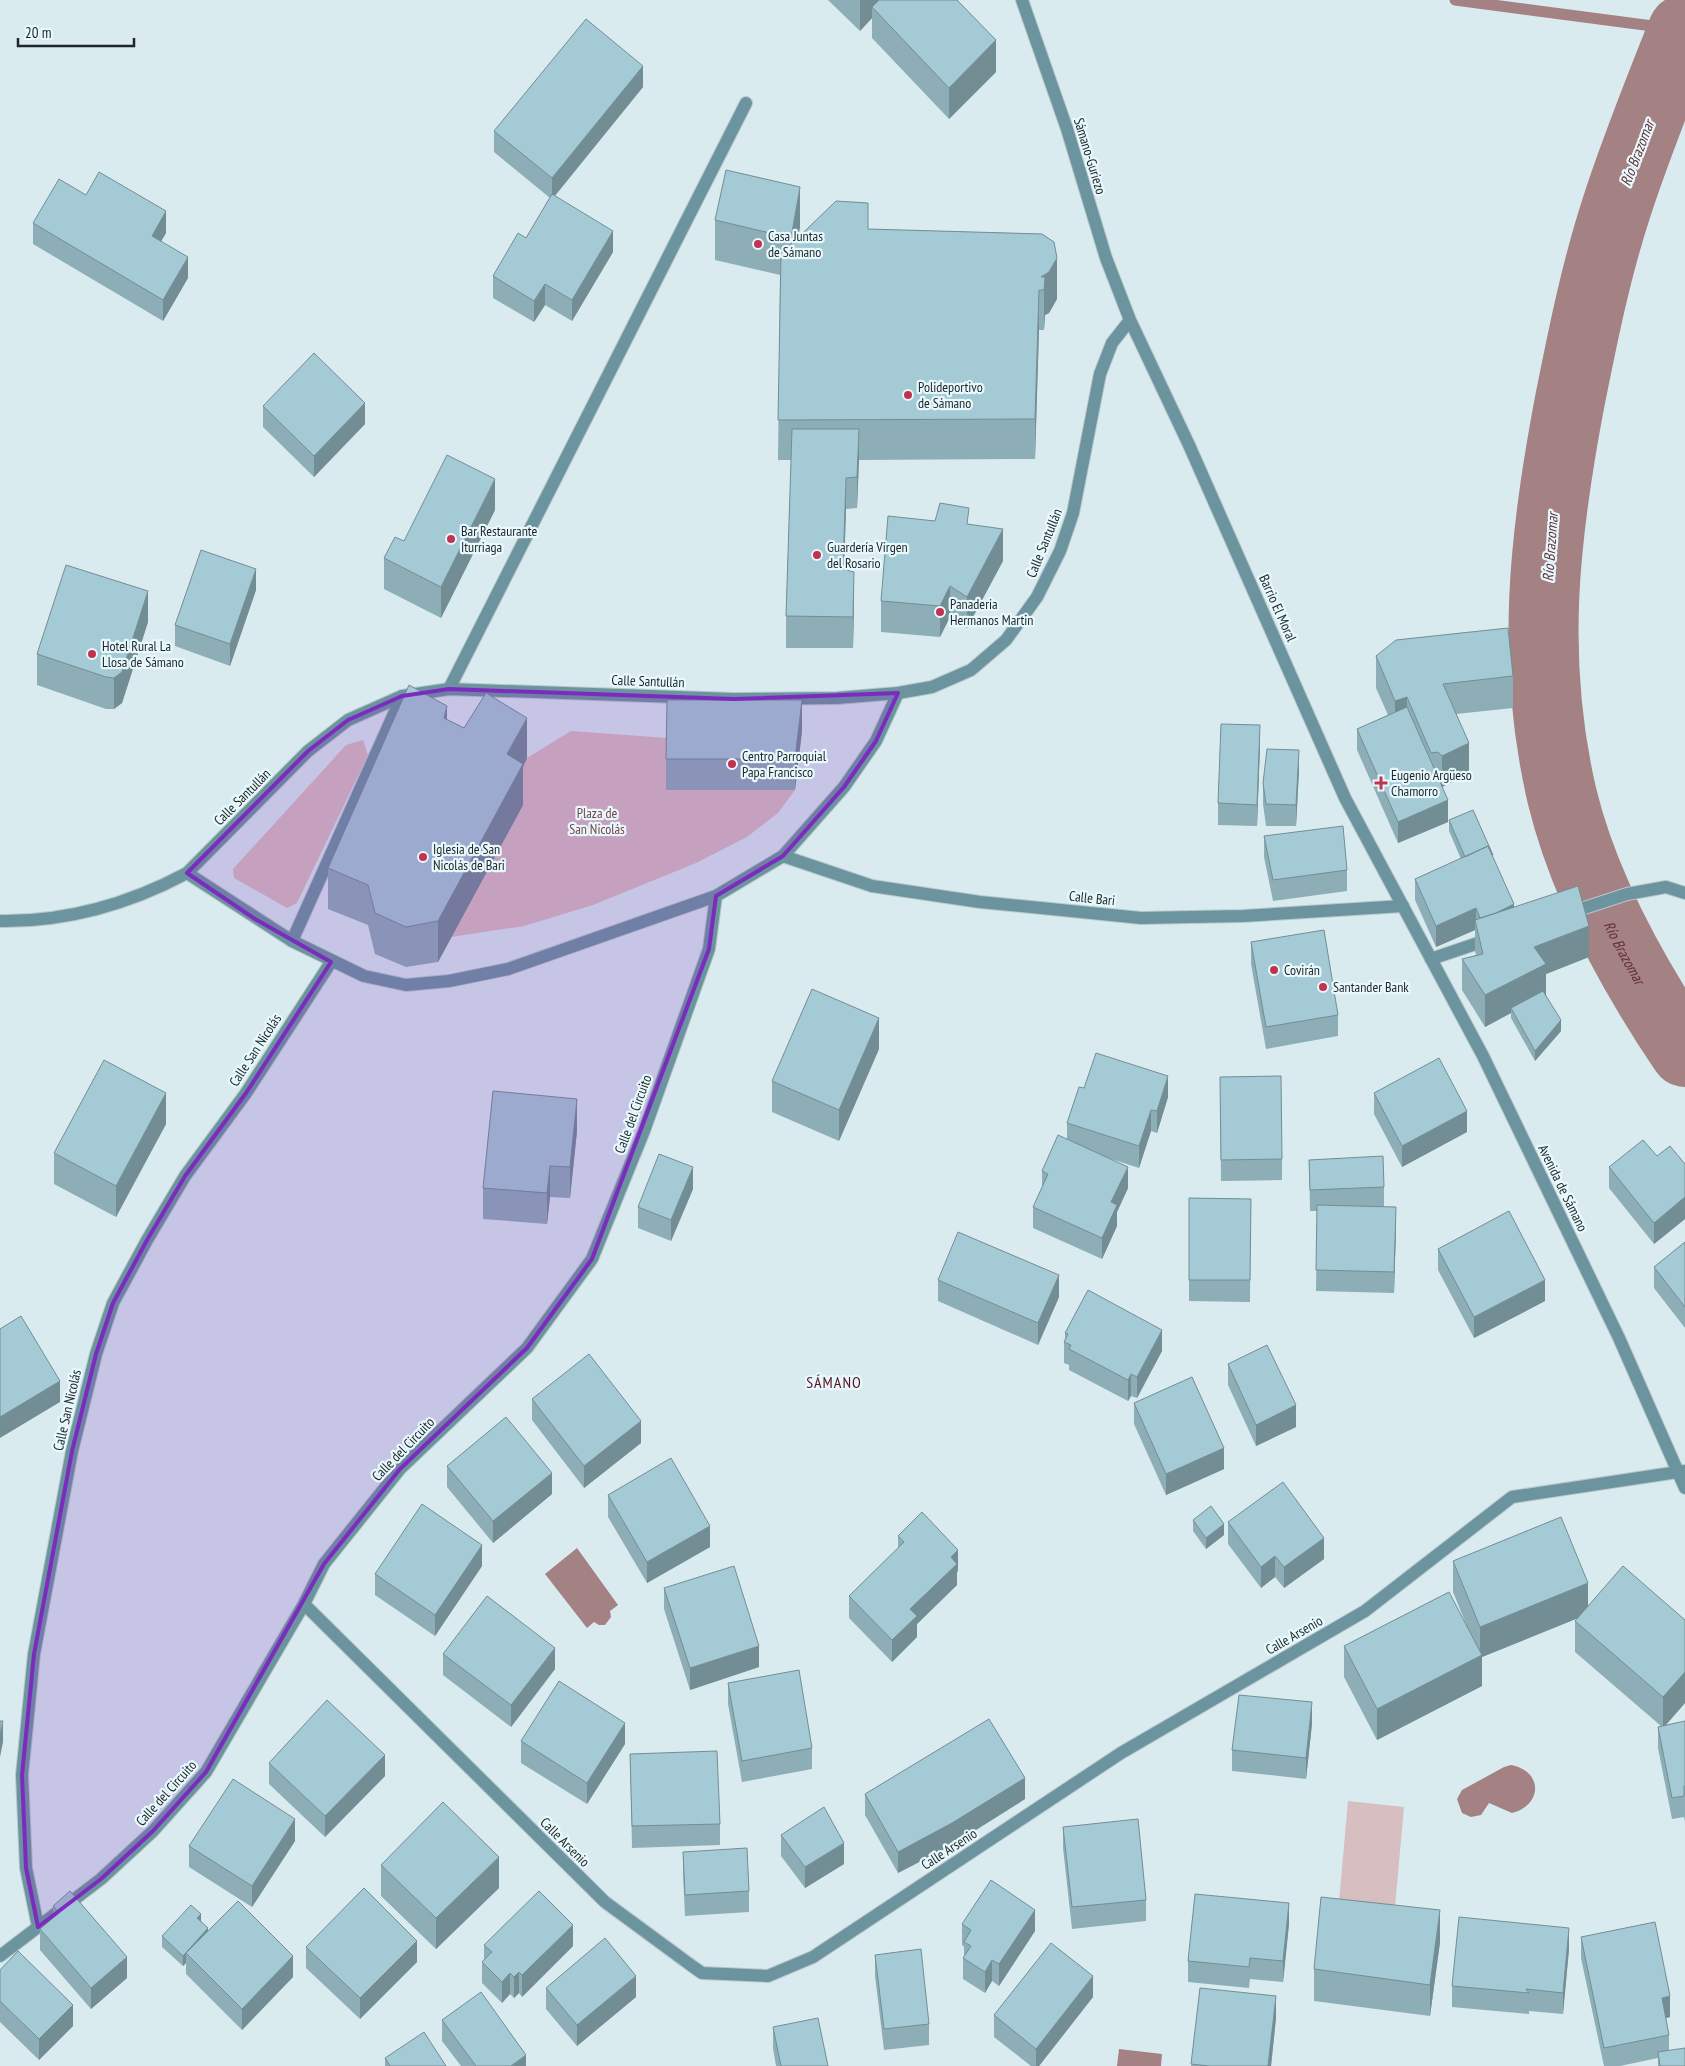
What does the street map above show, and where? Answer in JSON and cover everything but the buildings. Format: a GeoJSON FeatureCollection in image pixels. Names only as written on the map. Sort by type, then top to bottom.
{"type":"FeatureCollection","features":[{"type":"Feature","properties":{"kind":"street","name":"Sámano-Guriezo"},"geometry":{"type":"LineString","coordinates":[[1022,0],[1066,129],[1106,258],[1130,320]]}},
{"type":"Feature","properties":{"kind":"street"},"geometry":{"type":"LineString","coordinates":[[449,689],[746,103]]}},
{"type":"Feature","properties":{"kind":"street","name":"Calle Santullán"},"geometry":{"type":"LineString","coordinates":[[0,921],[78,914],[108,907],[155,889],[187,873],[308,751],[348,720],[402,696],[449,689],[734,699],[837,698],[898,693],[932,687],[971,670],[1006,640],[1037,597],[1060,551],[1073,513],[1100,374],[1112,344],[1130,320]]}},
{"type":"Feature","properties":{"kind":"street","name":"Barrio El Moral"},"geometry":{"type":"LineString","coordinates":[[1130,320],[1189,445],[1345,798],[1403,906]]}},
{"type":"Feature","properties":{"kind":"street"},"geometry":{"type":"LineString","coordinates":[[187,873],[292,942],[364,976],[406,985],[449,981],[508,969],[716,896],[783,856],[844,788],[876,741],[898,693]]}},
{"type":"Feature","properties":{"kind":"street"},"geometry":{"type":"LineString","coordinates":[[292,942],[402,696]]}},
{"type":"Feature","properties":{"kind":"street","name":"Calle Bari"},"geometry":{"type":"LineString","coordinates":[[783,856],[872,886],[980,902],[1141,918],[1243,916],[1403,906]]}},
{"type":"Feature","properties":{"kind":"street"},"geometry":{"type":"LineString","coordinates":[[1557,917],[1627,894],[1666,887],[1685,892]]}},
{"type":"Feature","properties":{"kind":"street","name":"Calle del Circuito"},"geometry":{"type":"LineString","coordinates":[[0,1956],[101,1879],[153,1831],[206,1772],[304,1604],[324,1564],[400,1469],[527,1348],[592,1259],[644,1130],[709,949],[716,896]]}},
{"type":"Feature","properties":{"kind":"street","name":"Avenida de Sámano"},"geometry":{"type":"LineString","coordinates":[[1403,906],[1483,1056],[1681,1471],[1685,1488]]}},
{"type":"Feature","properties":{"kind":"street"},"geometry":{"type":"LineString","coordinates":[[1431,959],[1504,934]]}},
{"type":"Feature","properties":{"kind":"street","name":"Calle San Nicolás"},"geometry":{"type":"LineString","coordinates":[[38,1927],[26,1868],[22,1775],[34,1654],[72,1451],[96,1354],[113,1303],[185,1176],[246,1093],[331,962]]}},
{"type":"Feature","properties":{"kind":"street","name":"Calle Arsenio"},"geometry":{"type":"LineString","coordinates":[[304,1604],[605,1902],[702,1973],[768,1976],[813,1957],[1121,1754],[1365,1611],[1512,1497],[1681,1471]]}},
{"type":"Feature","properties":{"kind":"highlighted area"},"geometry":{"type":"Polygon","coordinates":[[[449,689],[734,699],[898,693],[876,741],[844,787],[783,856],[716,896],[709,949],[592,1259],[527,1348],[400,1469],[324,1564],[206,1772],[153,1831],[101,1879],[38,1927],[26,1868],[22,1775],[34,1654],[72,1451],[96,1354],[113,1303],[185,1176],[246,1093],[331,962],[255,919],[187,873],[308,751],[348,720],[402,696],[449,689]]]}},
{"type":"Feature","properties":{"kind":"green space","name":"Plaza de San Nicolás"},"geometry":{"type":"Polygon","coordinates":[[[571,731],[667,738],[667,790],[795,790],[778,813],[747,837],[696,863],[593,905],[524,926],[451,937],[507,794],[527,758],[571,731]]]}},
{"type":"Feature","properties":{"kind":"green space"},"geometry":{"type":"Polygon","coordinates":[[[363,740],[368,755],[297,903],[287,908],[234,878],[233,869],[346,745],[363,740]]]}},
{"type":"Feature","properties":{"kind":"green space"},"geometry":{"type":"Polygon","coordinates":[[[1348,1801],[1404,1807],[1394,1918],[1338,1913],[1348,1801]]]}},
{"type":"Feature","properties":{"kind":"shaded area"},"geometry":{"type":"Polygon","coordinates":[[[577,1548],[618,1605],[610,1611],[611,1617],[605,1625],[599,1625],[594,1622],[587,1628],[545,1574],[577,1548]]]}},
{"type":"Feature","properties":{"kind":"shaded area"},"geometry":{"type":"Polygon","coordinates":[[[1511,1765],[1522,1768],[1534,1781],[1534,1796],[1529,1803],[1522,1809],[1512,1813],[1489,1803],[1481,1815],[1471,1817],[1462,1813],[1457,1799],[1462,1790],[1511,1765]]]}},
{"type":"Feature","properties":{"kind":"shaded area"},"geometry":{"type":"Polygon","coordinates":[[[1119,2049],[1162,2054],[1161,2066],[1117,2066],[1119,2049]]]}},
{"type":"Feature","properties":{"kind":"waterway"},"geometry":{"type":"LineString","coordinates":[[1455,0],[1683,30],[1685,21]]}},
{"type":"Feature","properties":{"kind":"waterway","name":"Río Brazomar"},"geometry":{"type":"LineString","coordinates":[[1683,30],[1624,184],[1609,230],[1590,303],[1570,400],[1553,500],[1544,598],[1544,646],[1546,695],[1552,745],[1571,830],[1583,864],[1612,929],[1647,992],[1685,1052]]}},
{"type":"Feature","properties":{"kind":"place","name":"Casa Juntas de Sámano"},"geometry":{"type":"Point","coordinates":[758,244]}},
{"type":"Feature","properties":{"kind":"place","name":"Polideportivo de Sámano"},"geometry":{"type":"Point","coordinates":[908,395]}},
{"type":"Feature","properties":{"kind":"place","name":"Bar Restaurante Iturriaga"},"geometry":{"type":"Point","coordinates":[451,539]}},
{"type":"Feature","properties":{"kind":"place","name":"Guardería Virgen del Rosario"},"geometry":{"type":"Point","coordinates":[817,555]}},
{"type":"Feature","properties":{"kind":"place","name":"Panaderia Hermanos Martin"},"geometry":{"type":"Point","coordinates":[940,612]}},
{"type":"Feature","properties":{"kind":"place","name":"Hotel Rural La Llosa de Sámano"},"geometry":{"type":"Point","coordinates":[92,654]}},
{"type":"Feature","properties":{"kind":"place","name":"Centro Parroquial Papa Francisco"},"geometry":{"type":"Point","coordinates":[732,764]}},
{"type":"Feature","properties":{"kind":"place","name":"Eugenio Argüeso Chamorro"},"geometry":{"type":"Point","coordinates":[1381,783]}},
{"type":"Feature","properties":{"kind":"place","name":"Iglesia de San Nicolás de Bari"},"geometry":{"type":"Point","coordinates":[423,857]}},
{"type":"Feature","properties":{"kind":"place","name":"Covirán"},"geometry":{"type":"Point","coordinates":[1274,970]}},
{"type":"Feature","properties":{"kind":"place","name":"Santander Bank"},"geometry":{"type":"Point","coordinates":[1323,987]}},
{"type":"Feature","properties":{"kind":"district","name":"SÁMANO"},"geometry":{"type":"Point","coordinates":[834,1382]}}]}
